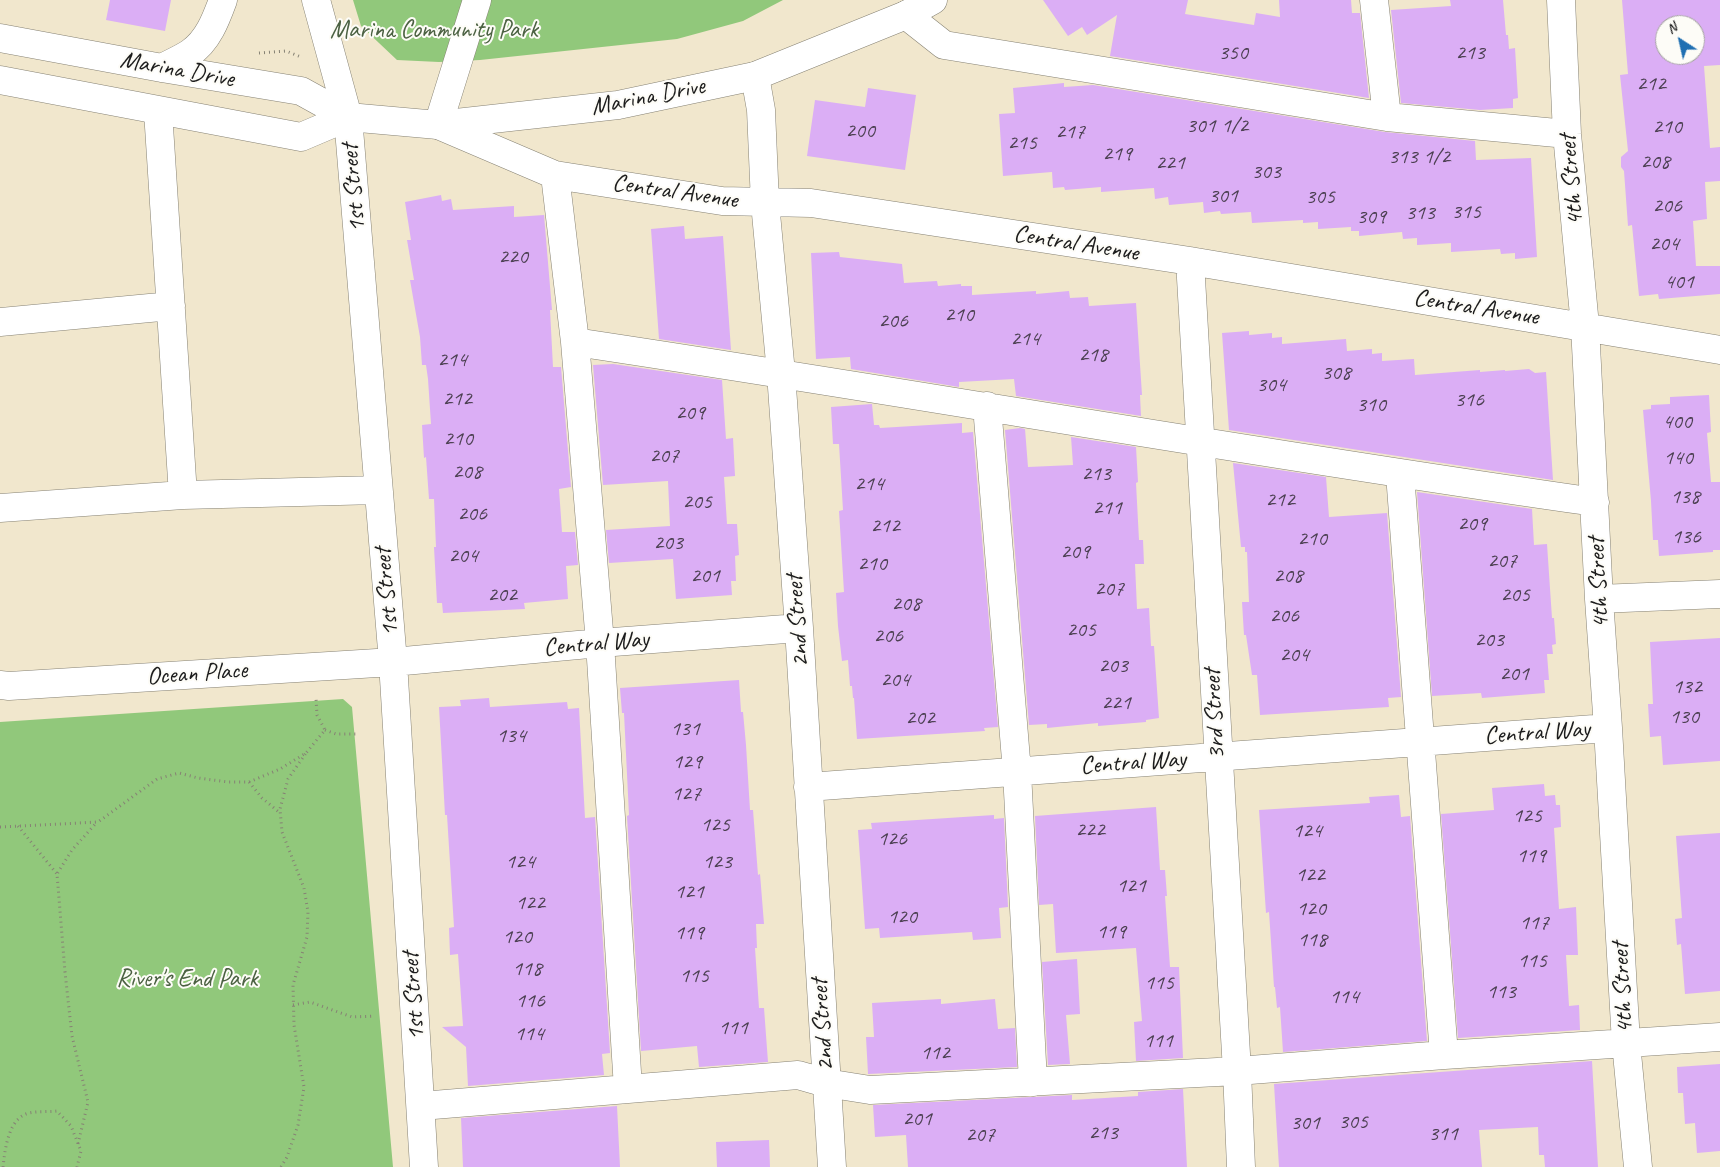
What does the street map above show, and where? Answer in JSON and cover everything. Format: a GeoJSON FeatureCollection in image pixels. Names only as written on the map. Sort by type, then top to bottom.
{"type":"FeatureCollection","features":[{"type":"Feature","properties":{"kind":"street"},"geometry":{"type":"LineString","coordinates":[[162,68],[191,52],[204,39],[217,17],[222,0]]}},
{"type":"Feature","properties":{"kind":"street"},"geometry":{"type":"LineString","coordinates":[[438,125],[478,0]]}},
{"type":"Feature","properties":{"kind":"street","name":"Marina Drive"},"geometry":{"type":"LineString","coordinates":[[0,38],[162,68],[302,91],[348,116],[438,125],[618,105],[755,76],[906,15],[933,0]]}},
{"type":"Feature","properties":{"kind":"street"},"geometry":{"type":"LineString","coordinates":[[1374,0],[1387,117]]}},
{"type":"Feature","properties":{"kind":"street","name":"4th Street"},"geometry":{"type":"LineString","coordinates":[[1561,0],[1567,134],[1585,326],[1599,599],[1626,1043],[1638,1167]]}},
{"type":"Feature","properties":{"kind":"street","name":"1st Street"},"geometry":{"type":"LineString","coordinates":[[315,7],[348,116],[393,662],[424,1167]]}},
{"type":"Feature","properties":{"kind":"street"},"geometry":{"type":"LineString","coordinates":[[906,15],[944,45],[1387,117],[1567,134]]}},
{"type":"Feature","properties":{"kind":"street","name":"2nd Street"},"geometry":{"type":"LineString","coordinates":[[755,76],[760,110],[765,203],[781,373],[799,628],[832,1167]]}},
{"type":"Feature","properties":{"kind":"street","name":"Marina Drive"},"geometry":{"type":"LineString","coordinates":[[0,80],[301,137],[348,116]]}},
{"type":"Feature","properties":{"kind":"street"},"geometry":{"type":"LineString","coordinates":[[158,111],[183,495]]}},
{"type":"Feature","properties":{"kind":"street","name":"Central Avenue"},"geometry":{"type":"LineString","coordinates":[[438,125],[554,175],[722,201],[811,203],[1190,261],[1720,350]]}},
{"type":"Feature","properties":{"kind":"street"},"geometry":{"type":"LineString","coordinates":[[554,175],[575,342],[600,643],[628,1088]]}},
{"type":"Feature","properties":{"kind":"street","name":"3rd Street"},"geometry":{"type":"LineString","coordinates":[[1190,261],[1241,1167]]}},
{"type":"Feature","properties":{"kind":"street"},"geometry":{"type":"LineString","coordinates":[[0,322],[171,306]]}},
{"type":"Feature","properties":{"kind":"street"},"geometry":{"type":"LineString","coordinates":[[575,342],[988,406],[1400,474],[1595,502]]}},
{"type":"Feature","properties":{"kind":"street"},"geometry":{"type":"LineString","coordinates":[[988,406],[1017,772],[1033,1082]]}},
{"type":"Feature","properties":{"kind":"street"},"geometry":{"type":"LineString","coordinates":[[1400,474],[1444,1054]]}},
{"type":"Feature","properties":{"kind":"street"},"geometry":{"type":"LineString","coordinates":[[0,508],[183,495],[378,490]]}},
{"type":"Feature","properties":{"kind":"street"},"geometry":{"type":"LineString","coordinates":[[1599,599],[1720,594]]}},
{"type":"Feature","properties":{"kind":"street","name":"Central Way"},"geometry":{"type":"LineString","coordinates":[[393,662],[600,643],[799,628]]}},
{"type":"Feature","properties":{"kind":"street","name":"Ocean Place"},"geometry":{"type":"LineString","coordinates":[[0,685],[9,686],[393,662]]}},
{"type":"Feature","properties":{"kind":"street","name":"Central Way"},"geometry":{"type":"LineString","coordinates":[[808,788],[1608,728]]}},
{"type":"Feature","properties":{"kind":"street"},"geometry":{"type":"LineString","coordinates":[[421,1106],[798,1075],[826,1083],[870,1090],[1237,1071],[1444,1054],[1720,1037]]}},
{"type":"Feature","properties":{"kind":"path"},"geometry":{"type":"LineString","coordinates":[[316,698],[317,715],[325,730],[336,734],[357,734]]}},
{"type":"Feature","properties":{"kind":"path"},"geometry":{"type":"LineString","coordinates":[[282,1167],[298,1125],[304,1087],[294,1025],[293,985],[307,937],[308,912],[304,888],[282,832],[280,809],[288,780],[306,753],[325,730]]}},
{"type":"Feature","properties":{"kind":"path"},"geometry":{"type":"LineString","coordinates":[[57,874],[72,850],[98,822],[157,780],[179,773],[198,778],[249,782],[280,769],[306,753]]}},
{"type":"Feature","properties":{"kind":"path"},"geometry":{"type":"LineString","coordinates":[[249,782],[262,798],[280,813]]}},
{"type":"Feature","properties":{"kind":"path"},"geometry":{"type":"LineString","coordinates":[[0,827],[98,822]]}},
{"type":"Feature","properties":{"kind":"path"},"geometry":{"type":"LineString","coordinates":[[18,826],[57,874],[72,1036],[88,1102],[78,1144]]}},
{"type":"Feature","properties":{"kind":"path"},"geometry":{"type":"LineString","coordinates":[[293,1006],[310,1002],[352,1017],[375,1016]]}},
{"type":"Feature","properties":{"kind":"path"},"geometry":{"type":"LineString","coordinates":[[3,1167],[5,1150],[14,1124],[27,1114],[57,1111],[71,1126],[78,1144],[80,1151],[76,1167]]}},
{"type":"Feature","properties":{"kind":"green space","name":"Marina Community Park"},"geometry":{"type":"Polygon","coordinates":[[[353,0],[783,0],[743,21],[677,39],[480,60],[439,62],[397,60],[361,26],[353,0]]]}},
{"type":"Feature","properties":{"kind":"green space","name":"River's End Park"},"geometry":{"type":"Polygon","coordinates":[[[343,699],[352,707],[393,1167],[0,1167],[0,722],[343,699]]]}},
{"type":"Feature","properties":{"kind":"building"},"geometry":{"type":"Polygon","coordinates":[[[110,0],[171,0],[165,31],[106,20],[110,0]]]}},
{"type":"Feature","properties":{"kind":"building"},"geometry":{"type":"Polygon","coordinates":[[[1043,0],[1188,0],[1185,14],[1254,25],[1256,13],[1280,17],[1279,0],[1351,0],[1352,13],[1360,13],[1369,98],[1110,56],[1117,15],[1087,35],[1082,27],[1068,36],[1043,0]]]}},
{"type":"Feature","properties":{"kind":"building"},"geometry":{"type":"Polygon","coordinates":[[[1450,0],[1503,0],[1509,49],[1515,48],[1518,98],[1513,99],[1513,108],[1480,110],[1401,103],[1391,10],[1451,6],[1450,0]]]}},
{"type":"Feature","properties":{"kind":"building"},"geometry":{"type":"Polygon","coordinates":[[[1622,0],[1720,0],[1720,65],[1704,66],[1710,148],[1720,147],[1720,181],[1705,182],[1707,219],[1693,221],[1696,266],[1720,266],[1720,294],[1659,299],[1658,294],[1639,296],[1632,225],[1628,226],[1624,171],[1621,167],[1621,157],[1628,151],[1620,75],[1628,74],[1622,0]]]}},
{"type":"Feature","properties":{"kind":"building"},"geometry":{"type":"Polygon","coordinates":[[[1064,83],[1064,87],[1093,85],[1385,132],[1475,141],[1476,160],[1531,158],[1537,257],[1515,259],[1515,253],[1501,254],[1500,249],[1451,252],[1451,243],[1417,245],[1417,238],[1403,239],[1402,232],[1359,236],[1359,231],[1351,231],[1351,227],[1318,229],[1318,222],[1303,223],[1303,220],[1252,223],[1251,212],[1221,214],[1220,211],[1204,213],[1203,202],[1169,205],[1168,197],[1155,199],[1154,188],[1101,192],[1101,187],[1065,190],[1064,187],[1053,188],[1052,172],[1003,176],[999,114],[1015,113],[1013,88],[1064,83]]]}},
{"type":"Feature","properties":{"kind":"building"},"geometry":{"type":"Polygon","coordinates":[[[868,88],[916,95],[905,170],[807,156],[815,100],[865,107],[868,88]]]}},
{"type":"Feature","properties":{"kind":"building"},"geometry":{"type":"Polygon","coordinates":[[[441,195],[442,201],[451,199],[453,210],[514,206],[514,217],[544,215],[552,310],[550,310],[553,367],[561,367],[571,487],[559,489],[562,532],[575,532],[578,565],[566,566],[568,599],[524,603],[525,609],[443,613],[442,603],[437,603],[434,499],[429,499],[422,425],[431,424],[428,379],[426,365],[422,365],[420,337],[410,280],[414,280],[407,240],[411,240],[405,202],[441,195]]]}},
{"type":"Feature","properties":{"kind":"building"},"geometry":{"type":"Polygon","coordinates":[[[684,226],[685,239],[723,236],[731,350],[659,339],[651,229],[684,226]]]}},
{"type":"Feature","properties":{"kind":"building"},"geometry":{"type":"Polygon","coordinates":[[[839,252],[840,257],[902,264],[904,283],[937,281],[938,286],[961,284],[961,286],[972,286],[972,295],[1036,291],[1036,294],[1069,291],[1070,298],[1088,297],[1089,306],[1136,303],[1142,395],[1140,395],[1141,416],[1016,396],[1014,379],[959,382],[959,387],[851,369],[850,357],[816,359],[811,253],[839,252]]]}},
{"type":"Feature","properties":{"kind":"building"},"geometry":{"type":"Polygon","coordinates":[[[1249,331],[1249,335],[1272,333],[1272,338],[1282,337],[1282,344],[1346,339],[1347,351],[1372,349],[1372,354],[1382,353],[1382,361],[1414,359],[1415,375],[1480,370],[1480,372],[1529,369],[1535,373],[1546,372],[1553,480],[1229,430],[1222,333],[1249,331]]]}},
{"type":"Feature","properties":{"kind":"building"},"geometry":{"type":"Polygon","coordinates":[[[613,364],[722,380],[726,439],[733,438],[735,476],[724,477],[727,524],[737,524],[739,555],[735,556],[736,581],[731,581],[732,595],[676,599],[673,559],[609,563],[606,530],[670,526],[668,481],[603,485],[593,365],[613,364]]]}},
{"type":"Feature","properties":{"kind":"building"},"geometry":{"type":"Polygon","coordinates":[[[1709,395],[1711,432],[1707,433],[1711,482],[1720,482],[1720,550],[1659,556],[1658,540],[1653,540],[1643,410],[1651,409],[1651,405],[1670,404],[1670,397],[1709,395]]]}},
{"type":"Feature","properties":{"kind":"building"},"geometry":{"type":"Polygon","coordinates":[[[872,404],[874,425],[879,425],[880,428],[962,423],[962,433],[973,432],[998,727],[984,728],[985,731],[857,739],[854,698],[852,686],[850,686],[848,660],[842,661],[838,626],[836,593],[844,592],[839,511],[843,510],[839,444],[833,444],[831,407],[872,404]]]}},
{"type":"Feature","properties":{"kind":"building"},"geometry":{"type":"Polygon","coordinates":[[[1025,429],[1028,467],[1073,465],[1071,437],[1136,447],[1139,540],[1143,540],[1144,564],[1135,564],[1137,609],[1149,608],[1151,646],[1154,646],[1159,718],[1146,720],[1146,722],[1098,726],[1098,723],[1047,728],[1047,724],[1029,725],[1005,430],[1025,429]]]}},
{"type":"Feature","properties":{"kind":"building"},"geometry":{"type":"Polygon","coordinates":[[[1233,463],[1326,477],[1329,517],[1387,513],[1401,697],[1388,698],[1389,707],[1260,715],[1257,675],[1252,675],[1246,635],[1244,635],[1242,602],[1249,602],[1247,552],[1245,552],[1245,547],[1241,547],[1233,463]]]}},
{"type":"Feature","properties":{"kind":"building"},"geometry":{"type":"Polygon","coordinates":[[[1417,492],[1532,509],[1534,545],[1547,544],[1552,618],[1554,618],[1556,644],[1552,645],[1553,654],[1547,654],[1549,680],[1544,680],[1545,693],[1482,698],[1481,693],[1432,696],[1417,492]]]}},
{"type":"Feature","properties":{"kind":"building"},"geometry":{"type":"Polygon","coordinates":[[[1720,638],[1720,761],[1663,765],[1661,736],[1650,737],[1648,704],[1653,704],[1650,642],[1720,638]]]}},
{"type":"Feature","properties":{"kind":"building"},"geometry":{"type":"Polygon","coordinates":[[[739,680],[750,810],[753,810],[764,924],[756,924],[757,948],[755,948],[759,1008],[764,1008],[768,1062],[699,1067],[697,1046],[641,1051],[627,816],[629,815],[624,713],[622,713],[620,688],[739,680]]]}},
{"type":"Feature","properties":{"kind":"building"},"geometry":{"type":"Polygon","coordinates":[[[489,698],[490,707],[567,702],[568,709],[579,708],[585,818],[595,817],[610,1053],[602,1054],[604,1075],[468,1086],[466,1047],[442,1027],[463,1026],[458,954],[450,955],[449,928],[454,927],[439,707],[461,706],[460,700],[489,698]]]}},
{"type":"Feature","properties":{"kind":"building"},"geometry":{"type":"Polygon","coordinates":[[[1544,784],[1545,796],[1555,795],[1556,805],[1560,805],[1561,827],[1554,828],[1559,909],[1576,907],[1578,955],[1566,955],[1569,1006],[1579,1005],[1580,1030],[1458,1038],[1441,814],[1494,810],[1492,788],[1544,784]]]}},
{"type":"Feature","properties":{"kind":"building"},"geometry":{"type":"Polygon","coordinates":[[[1399,795],[1401,817],[1410,816],[1427,1041],[1283,1052],[1280,1007],[1277,1008],[1274,987],[1269,912],[1266,913],[1259,810],[1370,803],[1369,797],[1399,795]]]}},
{"type":"Feature","properties":{"kind":"building"},"geometry":{"type":"Polygon","coordinates":[[[1156,807],[1160,870],[1165,870],[1170,967],[1179,967],[1183,1058],[1136,1061],[1134,1022],[1142,1021],[1136,948],[1056,953],[1053,904],[1039,905],[1035,816],[1156,807]]]}},
{"type":"Feature","properties":{"kind":"building"},"geometry":{"type":"Polygon","coordinates":[[[994,815],[994,819],[1004,818],[1008,907],[999,908],[1001,938],[973,940],[972,932],[880,938],[879,928],[865,929],[858,830],[872,829],[871,823],[994,815]]]}},
{"type":"Feature","properties":{"kind":"building"},"geometry":{"type":"Polygon","coordinates":[[[1720,833],[1720,991],[1685,994],[1681,944],[1677,945],[1675,919],[1682,918],[1676,836],[1720,833]]]}},
{"type":"Feature","properties":{"kind":"building"},"geometry":{"type":"Polygon","coordinates":[[[1077,959],[1080,1014],[1066,1015],[1070,1064],[1048,1065],[1042,962],[1077,959]]]}},
{"type":"Feature","properties":{"kind":"building"},"geometry":{"type":"Polygon","coordinates":[[[941,999],[941,1004],[995,999],[998,1029],[1015,1028],[1017,1067],[868,1074],[866,1037],[874,1037],[872,1003],[941,999]]]}},
{"type":"Feature","properties":{"kind":"building"},"geometry":{"type":"Polygon","coordinates":[[[1592,1061],[1598,1167],[1545,1167],[1544,1155],[1539,1155],[1538,1127],[1479,1130],[1482,1167],[1279,1167],[1274,1084],[1592,1061]]]}},
{"type":"Feature","properties":{"kind":"building"},"geometry":{"type":"Polygon","coordinates":[[[1720,1064],[1720,1151],[1697,1153],[1695,1123],[1685,1124],[1683,1093],[1678,1093],[1677,1067],[1720,1064]]]}},
{"type":"Feature","properties":{"kind":"building"},"geometry":{"type":"Polygon","coordinates":[[[1183,1089],[1187,1167],[908,1167],[906,1135],[875,1137],[873,1105],[1072,1095],[1072,1100],[1138,1096],[1138,1092],[1183,1089]]]}},
{"type":"Feature","properties":{"kind":"building"},"geometry":{"type":"Polygon","coordinates":[[[617,1106],[620,1167],[463,1167],[461,1118],[617,1106]]]}},
{"type":"Feature","properties":{"kind":"building"},"geometry":{"type":"Polygon","coordinates":[[[769,1140],[770,1167],[717,1167],[716,1142],[769,1140]]]}}]}
